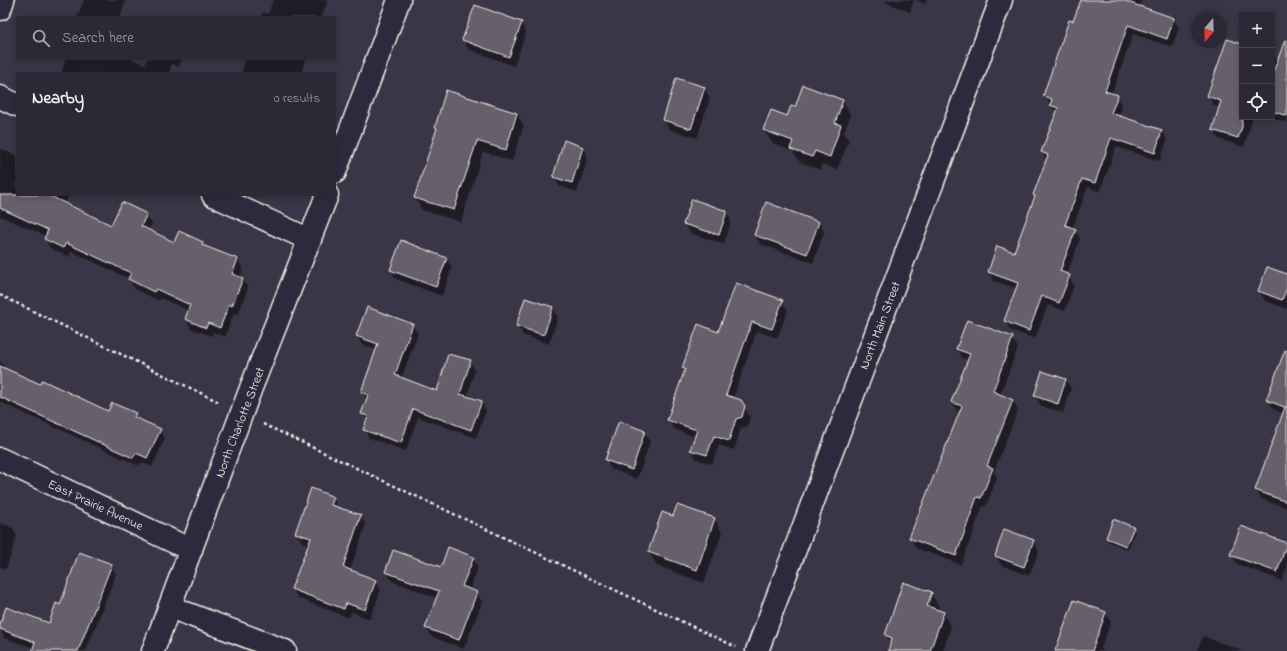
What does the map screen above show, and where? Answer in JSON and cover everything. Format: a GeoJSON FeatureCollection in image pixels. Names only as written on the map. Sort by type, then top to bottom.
{"type":"FeatureCollection","features":[{"type":"Feature","properties":{"kind":"street"},"geometry":{"type":"LineString","coordinates":[[0,9],[3,0]]}},
{"type":"Feature","properties":{"kind":"street"},"geometry":{"type":"LineString","coordinates":[[336,169],[399,0]]}},
{"type":"Feature","properties":{"kind":"street","name":"North Main Street"},"geometry":{"type":"LineString","coordinates":[[748,650],[1001,0]]}},
{"type":"Feature","properties":{"kind":"street"},"geometry":{"type":"LineString","coordinates":[[0,97],[16,105]]}},
{"type":"Feature","properties":{"kind":"street"},"geometry":{"type":"LineString","coordinates":[[215,196],[310,240]]}},
{"type":"Feature","properties":{"kind":"street","name":"North Charlotte Street"},"geometry":{"type":"LineString","coordinates":[[153,651],[251,388],[327,196]]}},
{"type":"Feature","properties":{"kind":"street","name":"East Prairie Avenue"},"geometry":{"type":"LineString","coordinates":[[0,458],[191,550]]}},
{"type":"Feature","properties":{"kind":"street"},"geometry":{"type":"LineString","coordinates":[[170,607],[285,651]]}},
{"type":"Feature","properties":{"kind":"path"},"geometry":{"type":"LineString","coordinates":[[0,295],[225,405]]}},
{"type":"Feature","properties":{"kind":"path"},"geometry":{"type":"LineString","coordinates":[[263,424],[748,650]]}},
{"type":"Feature","properties":{"kind":"building"},"geometry":{"type":"Polygon","coordinates":[[[1081,0],[1122,0],[1174,18],[1167,39],[1128,25],[1105,91],[1118,95],[1111,113],[1162,130],[1155,153],[1111,138],[1095,183],[1082,179],[1065,225],[1076,229],[1060,271],[1070,275],[1059,303],[1042,296],[1029,331],[1004,321],[1018,283],[988,272],[997,246],[1014,252],[1035,196],[1033,195],[1048,155],[1041,152],[1058,108],[1050,105],[1052,99],[1043,96],[1069,20],[1073,21],[1081,0]]]}},
{"type":"Feature","properties":{"kind":"building"},"geometry":{"type":"Polygon","coordinates":[[[475,5],[522,22],[509,57],[462,40],[475,5]]]}},
{"type":"Feature","properties":{"kind":"building"},"geometry":{"type":"Polygon","coordinates":[[[1227,39],[1239,43],[1239,120],[1242,120],[1242,127],[1238,138],[1212,130],[1221,101],[1207,96],[1224,48],[1227,48],[1227,39]]]}},
{"type":"Feature","properties":{"kind":"building"},"geometry":{"type":"Polygon","coordinates":[[[1285,40],[1287,40],[1287,116],[1275,112],[1275,67],[1285,40]]]}},
{"type":"Feature","properties":{"kind":"building"},"geometry":{"type":"Polygon","coordinates":[[[676,78],[705,87],[691,129],[663,120],[676,78]]]}},
{"type":"Feature","properties":{"kind":"building"},"geometry":{"type":"Polygon","coordinates":[[[803,85],[843,100],[835,123],[841,125],[830,157],[815,151],[812,157],[790,149],[793,141],[763,130],[771,110],[787,116],[791,106],[795,107],[803,85]]]}},
{"type":"Feature","properties":{"kind":"building"},"geometry":{"type":"Polygon","coordinates":[[[446,90],[517,113],[506,150],[477,141],[454,210],[414,198],[437,128],[435,127],[446,90]]]}},
{"type":"Feature","properties":{"kind":"building"},"geometry":{"type":"Polygon","coordinates":[[[564,140],[583,147],[572,183],[553,177],[564,140]]]}},
{"type":"Feature","properties":{"kind":"building"},"geometry":{"type":"Polygon","coordinates":[[[0,195],[50,196],[111,225],[122,202],[147,214],[141,226],[174,242],[179,231],[203,242],[202,245],[238,259],[232,274],[243,278],[232,306],[229,304],[220,328],[208,323],[206,328],[185,319],[190,305],[156,289],[154,292],[128,279],[131,273],[66,243],[63,248],[44,239],[48,230],[0,208],[0,195]]]}},
{"type":"Feature","properties":{"kind":"building"},"geometry":{"type":"Polygon","coordinates":[[[692,199],[727,211],[719,235],[683,224],[692,199]]]}},
{"type":"Feature","properties":{"kind":"building"},"geometry":{"type":"Polygon","coordinates":[[[766,202],[819,222],[807,254],[754,235],[766,202]]]}},
{"type":"Feature","properties":{"kind":"building"},"geometry":{"type":"Polygon","coordinates":[[[401,240],[447,258],[436,287],[390,270],[401,240]]]}},
{"type":"Feature","properties":{"kind":"building"},"geometry":{"type":"Polygon","coordinates":[[[1267,267],[1287,274],[1287,288],[1282,300],[1258,291],[1267,267]]]}},
{"type":"Feature","properties":{"kind":"building"},"geometry":{"type":"Polygon","coordinates":[[[736,283],[783,300],[772,329],[752,322],[726,395],[741,400],[745,406],[742,417],[736,419],[729,441],[714,436],[707,455],[690,450],[697,430],[667,420],[685,369],[682,368],[698,324],[718,332],[736,283]]]}},
{"type":"Feature","properties":{"kind":"building"},"geometry":{"type":"Polygon","coordinates":[[[525,298],[553,307],[544,335],[516,326],[525,298]]]}},
{"type":"Feature","properties":{"kind":"building"},"geometry":{"type":"Polygon","coordinates":[[[367,307],[413,324],[395,375],[437,391],[448,354],[471,360],[460,394],[482,401],[471,430],[413,409],[401,443],[363,430],[368,416],[361,414],[368,395],[361,392],[378,344],[356,336],[367,307]]]}},
{"type":"Feature","properties":{"kind":"building"},"geometry":{"type":"Polygon","coordinates":[[[967,320],[1013,337],[993,391],[1013,400],[987,466],[993,468],[981,498],[977,497],[956,556],[909,538],[962,406],[951,402],[970,354],[956,349],[967,320]]]}},
{"type":"Feature","properties":{"kind":"building"},"geometry":{"type":"Polygon","coordinates":[[[1285,350],[1287,351],[1287,408],[1266,400],[1285,350]]]}},
{"type":"Feature","properties":{"kind":"building"},"geometry":{"type":"Polygon","coordinates":[[[0,366],[40,384],[42,380],[108,411],[112,403],[136,413],[134,417],[161,429],[147,458],[136,453],[133,458],[0,397],[0,366]]]}},
{"type":"Feature","properties":{"kind":"building"},"geometry":{"type":"Polygon","coordinates":[[[1042,371],[1066,379],[1058,404],[1034,396],[1042,371]]]}},
{"type":"Feature","properties":{"kind":"building"},"geometry":{"type":"Polygon","coordinates":[[[1285,407],[1287,408],[1287,502],[1255,490],[1285,407]]]}},
{"type":"Feature","properties":{"kind":"building"},"geometry":{"type":"Polygon","coordinates":[[[619,421],[645,431],[632,470],[605,460],[619,421]]]}},
{"type":"Feature","properties":{"kind":"building"},"geometry":{"type":"Polygon","coordinates":[[[311,488],[334,497],[331,505],[361,515],[343,567],[376,580],[365,610],[346,603],[344,609],[291,589],[311,538],[295,533],[311,488]]]}},
{"type":"Feature","properties":{"kind":"building"},"geometry":{"type":"Polygon","coordinates":[[[677,505],[715,518],[697,570],[648,552],[662,512],[673,516],[677,505]]]}},
{"type":"Feature","properties":{"kind":"building"},"geometry":{"type":"Polygon","coordinates":[[[1113,519],[1134,527],[1126,546],[1106,538],[1113,519]]]}},
{"type":"Feature","properties":{"kind":"building"},"geometry":{"type":"Polygon","coordinates":[[[1241,526],[1287,543],[1277,572],[1230,555],[1241,526]]]}},
{"type":"Feature","properties":{"kind":"building"},"geometry":{"type":"Polygon","coordinates":[[[1004,529],[1034,540],[1024,567],[995,556],[1004,529]]]}},
{"type":"Feature","properties":{"kind":"building"},"geometry":{"type":"Polygon","coordinates":[[[448,547],[474,557],[462,586],[477,592],[459,640],[425,628],[439,591],[385,572],[393,550],[441,567],[448,547]]]}},
{"type":"Feature","properties":{"kind":"building"},"geometry":{"type":"Polygon","coordinates":[[[79,552],[112,564],[78,651],[32,651],[35,642],[0,629],[0,624],[6,607],[49,623],[56,603],[60,605],[79,552]]]}},
{"type":"Feature","properties":{"kind":"building"},"geometry":{"type":"Polygon","coordinates":[[[903,582],[932,592],[927,606],[944,612],[930,651],[888,651],[892,638],[885,635],[903,582]]]}},
{"type":"Feature","properties":{"kind":"building"},"geometry":{"type":"Polygon","coordinates":[[[1074,600],[1106,612],[1092,651],[1055,651],[1074,600]]]}}]}
